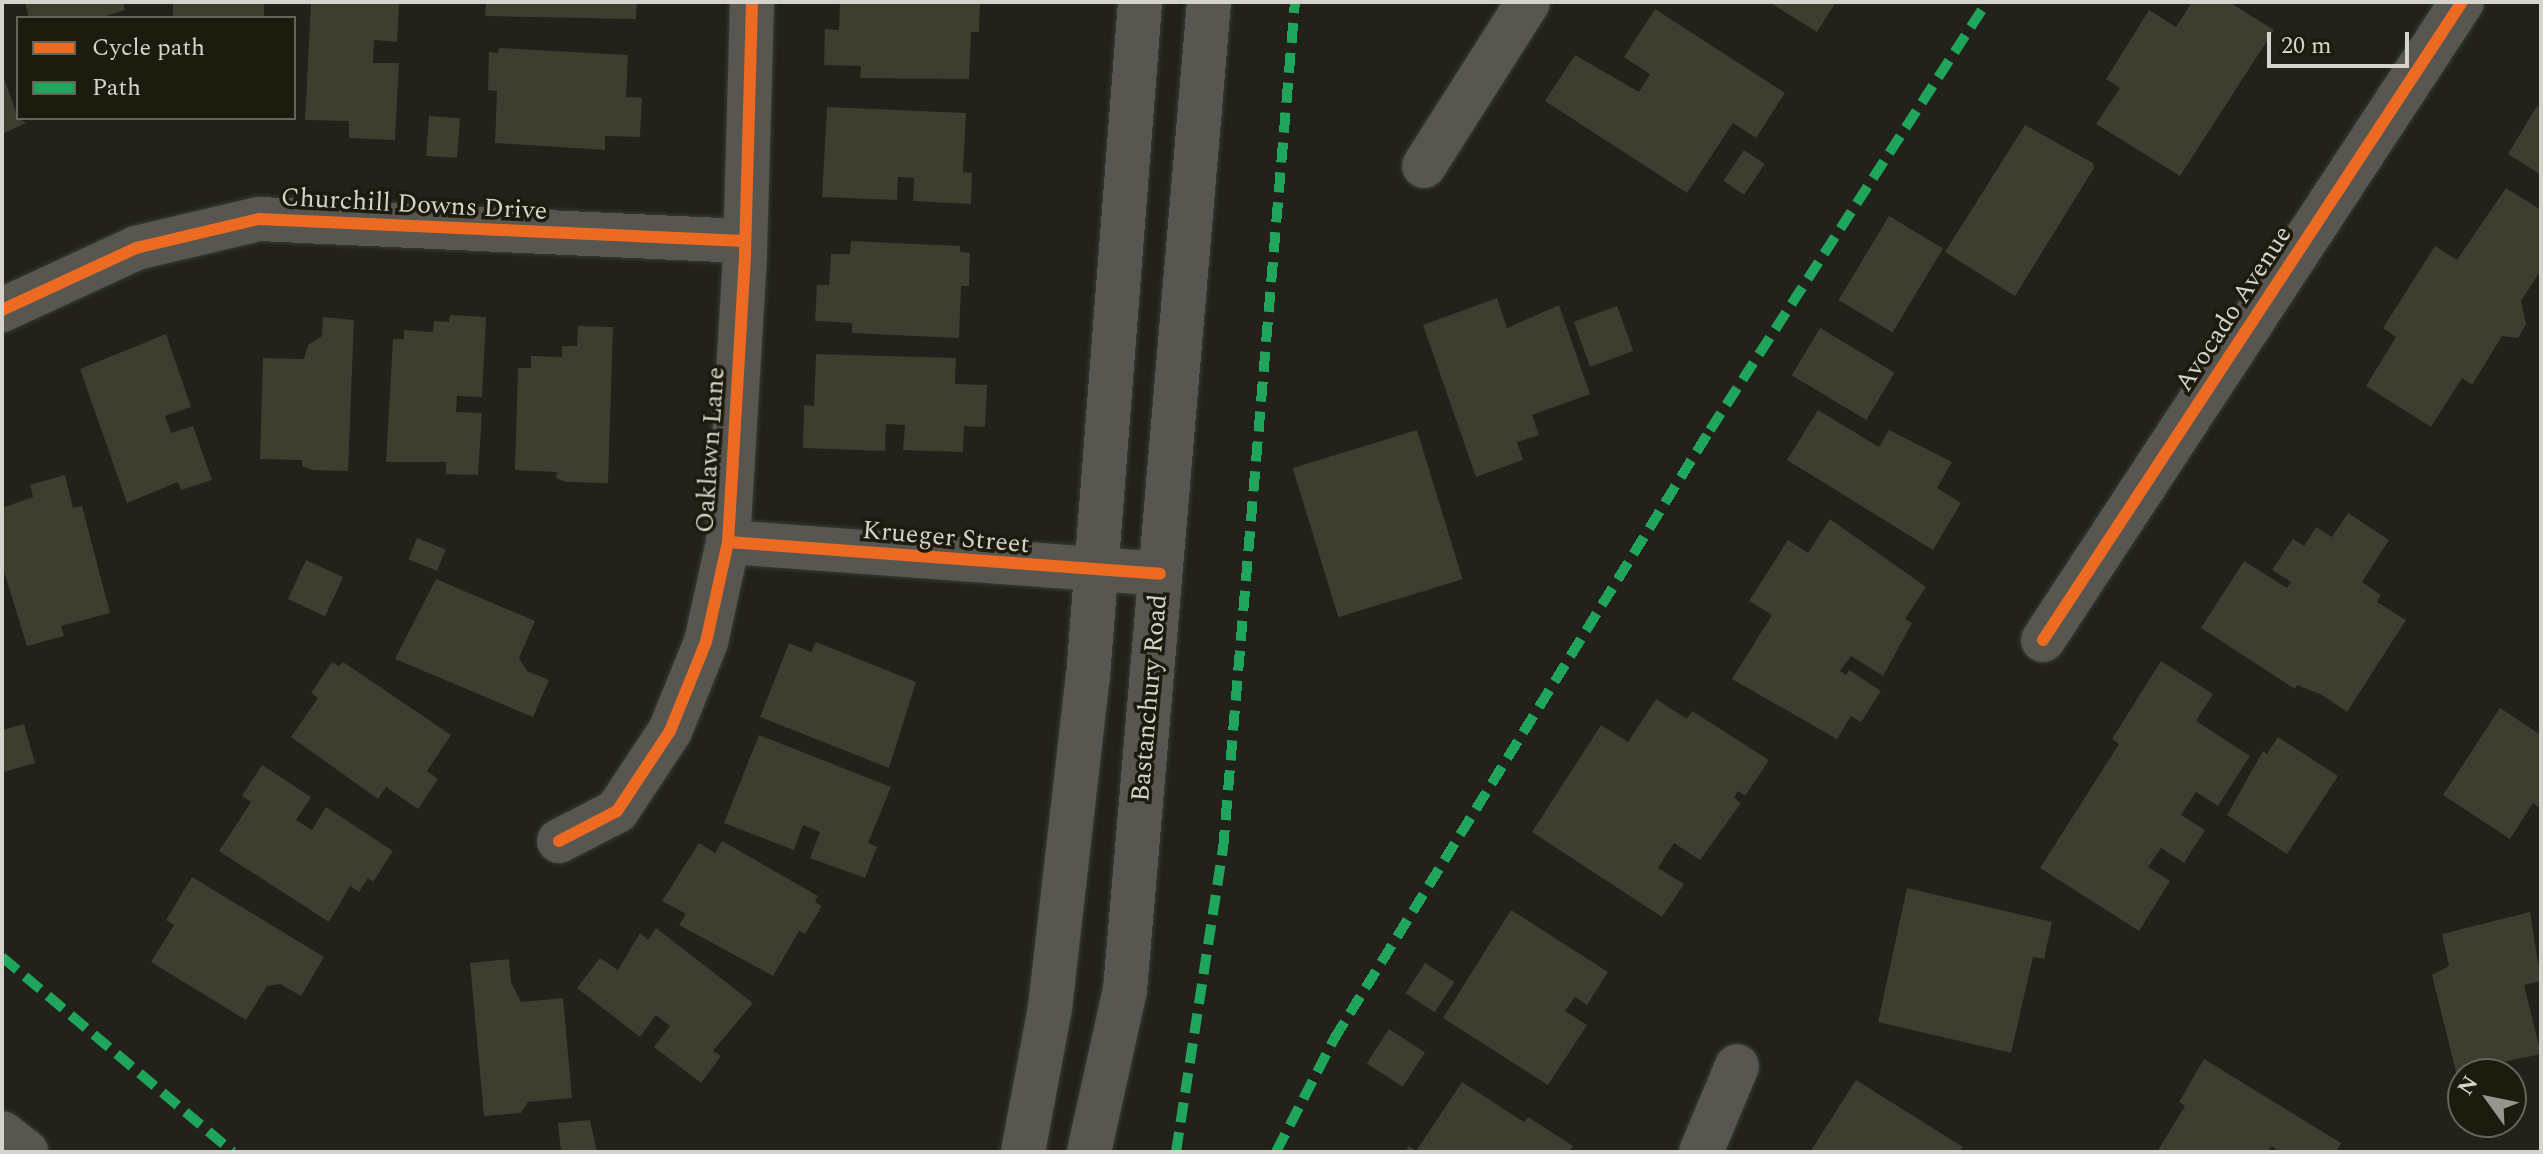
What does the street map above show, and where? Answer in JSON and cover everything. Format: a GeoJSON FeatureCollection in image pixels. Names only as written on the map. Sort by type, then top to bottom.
{"type":"FeatureCollection","features":[{"type":"Feature","properties":{"kind":"street","name":"Oaklawn Lane"},"geometry":{"type":"LineString","coordinates":[[559,841],[617,811],[670,731],[706,642],[728,542],[745,241],[752,2]]}},
{"type":"Feature","properties":{"kind":"street"},"geometry":{"type":"LineString","coordinates":[[1023,1152],[1050,1008],[1096,573],[1140,2]]}},
{"type":"Feature","properties":{"kind":"street","name":"Bastanchury Road"},"geometry":{"type":"LineString","coordinates":[[1089,1152],[1125,990],[1209,2]]}},
{"type":"Feature","properties":{"kind":"street"},"geometry":{"type":"LineString","coordinates":[[1424,166],[1528,2]]}},
{"type":"Feature","properties":{"kind":"street","name":"Avocado Avenue"},"geometry":{"type":"LineString","coordinates":[[2043,640],[2462,2]]}},
{"type":"Feature","properties":{"kind":"street","name":"Churchill Downs Drive"},"geometry":{"type":"LineString","coordinates":[[2,310],[136,248],[259,219],[745,241]]}},
{"type":"Feature","properties":{"kind":"street","name":"Krueger Street"},"geometry":{"type":"LineString","coordinates":[[728,542],[1096,573],[1160,574]]}},
{"type":"Feature","properties":{"kind":"street"},"geometry":{"type":"LineString","coordinates":[[1701,1152],[1737,1066]]}},
{"type":"Feature","properties":{"kind":"street"},"geometry":{"type":"LineString","coordinates":[[2,1133],[26,1152]]}},
{"type":"Feature","properties":{"kind":"building"},"geometry":{"type":"Polygon","coordinates":[[[25,2],[123,2],[125,10],[106,16],[28,16],[25,2]]]}},
{"type":"Feature","properties":{"kind":"building"},"geometry":{"type":"Polygon","coordinates":[[[173,2],[264,2],[264,16],[173,16],[173,2]]]}},
{"type":"Feature","properties":{"kind":"building"},"geometry":{"type":"Polygon","coordinates":[[[311,2],[399,2],[397,42],[374,40],[373,63],[399,63],[395,140],[349,138],[349,121],[305,120],[311,2]]]}},
{"type":"Feature","properties":{"kind":"building"},"geometry":{"type":"Polygon","coordinates":[[[486,2],[637,2],[636,19],[485,16],[486,2]]]}},
{"type":"Feature","properties":{"kind":"building"},"geometry":{"type":"Polygon","coordinates":[[[840,2],[980,2],[979,32],[971,32],[969,79],[860,78],[861,66],[824,65],[825,29],[839,30],[840,2]]]}},
{"type":"Feature","properties":{"kind":"building"},"geometry":{"type":"Polygon","coordinates":[[[1769,2],[1836,2],[1817,32],[1769,2]]]}},
{"type":"Feature","properties":{"kind":"building"},"geometry":{"type":"Polygon","coordinates":[[[2192,2],[2229,2],[2274,30],[2180,176],[2096,124],[2120,88],[2106,79],[2149,10],[2176,27],[2192,2]]]}},
{"type":"Feature","properties":{"kind":"building"},"geometry":{"type":"Polygon","coordinates":[[[1655,9],[1785,93],[1756,138],[1733,123],[1687,193],[1545,101],[1575,55],[1639,92],[1650,74],[1624,57],[1655,9]]]}},
{"type":"Feature","properties":{"kind":"building"},"geometry":{"type":"Polygon","coordinates":[[[499,48],[628,55],[626,97],[642,98],[640,137],[605,136],[605,150],[495,143],[497,91],[488,90],[489,52],[498,53],[499,48]]]}},
{"type":"Feature","properties":{"kind":"building"},"geometry":{"type":"Polygon","coordinates":[[[2,72],[16,120],[26,123],[2,134],[2,72]]]}},
{"type":"Feature","properties":{"kind":"building"},"geometry":{"type":"Polygon","coordinates":[[[2537,106],[2541,109],[2541,175],[2508,154],[2537,106]]]}},
{"type":"Feature","properties":{"kind":"building"},"geometry":{"type":"Polygon","coordinates":[[[827,107],[966,113],[963,172],[972,173],[971,204],[913,201],[914,178],[898,177],[897,200],[822,197],[827,107]]]}},
{"type":"Feature","properties":{"kind":"building"},"geometry":{"type":"Polygon","coordinates":[[[429,116],[460,118],[457,158],[426,156],[429,116]]]}},
{"type":"Feature","properties":{"kind":"building"},"geometry":{"type":"Polygon","coordinates":[[[2025,125],[2093,163],[2094,168],[2015,296],[1945,252],[2025,125]]]}},
{"type":"Feature","properties":{"kind":"building"},"geometry":{"type":"Polygon","coordinates":[[[1744,150],[1765,164],[1744,195],[1723,181],[1744,150]]]}},
{"type":"Feature","properties":{"kind":"building"},"geometry":{"type":"Polygon","coordinates":[[[2506,188],[2541,210],[2541,270],[2521,301],[2526,324],[2518,338],[2502,336],[2472,385],[2462,378],[2431,427],[2366,386],[2396,337],[2383,328],[2435,246],[2457,260],[2506,188]]]}},
{"type":"Feature","properties":{"kind":"building"},"geometry":{"type":"Polygon","coordinates":[[[1889,216],[1943,248],[1893,332],[1839,300],[1889,216]]]}},
{"type":"Feature","properties":{"kind":"building"},"geometry":{"type":"Polygon","coordinates":[[[851,241],[960,246],[960,252],[970,253],[969,286],[961,286],[959,338],[852,333],[852,323],[815,321],[817,285],[829,285],[831,254],[850,254],[851,241]]]}},
{"type":"Feature","properties":{"kind":"building"},"geometry":{"type":"Polygon","coordinates":[[[1497,298],[1507,328],[1559,305],[1590,394],[1532,415],[1539,435],[1517,442],[1523,460],[1476,477],[1423,325],[1497,298]]]}},
{"type":"Feature","properties":{"kind":"building"},"geometry":{"type":"Polygon","coordinates":[[[1617,306],[1633,351],[1590,367],[1574,322],[1617,306]]]}},
{"type":"Feature","properties":{"kind":"building"},"geometry":{"type":"Polygon","coordinates":[[[450,315],[486,317],[482,397],[457,396],[456,412],[482,413],[478,475],[446,474],[446,462],[386,462],[393,339],[404,339],[404,330],[433,332],[434,321],[449,322],[450,315]]]}},
{"type":"Feature","properties":{"kind":"building"},"geometry":{"type":"Polygon","coordinates":[[[323,317],[354,320],[348,471],[312,470],[302,466],[302,460],[260,459],[263,358],[304,359],[308,345],[322,336],[323,317]]]}},
{"type":"Feature","properties":{"kind":"building"},"geometry":{"type":"Polygon","coordinates":[[[578,326],[613,327],[608,483],[566,482],[556,478],[557,472],[515,470],[518,368],[531,368],[531,356],[562,357],[562,346],[577,346],[578,326]]]}},
{"type":"Feature","properties":{"kind":"building"},"geometry":{"type":"Polygon","coordinates":[[[1820,328],[1895,373],[1866,420],[1792,375],[1820,328]]]}},
{"type":"Feature","properties":{"kind":"building"},"geometry":{"type":"Polygon","coordinates":[[[166,334],[191,407],[165,416],[171,433],[193,426],[212,480],[181,490],[178,482],[127,503],[80,369],[166,334]]]}},
{"type":"Feature","properties":{"kind":"building"},"geometry":{"type":"Polygon","coordinates":[[[816,354],[956,358],[955,384],[987,385],[985,427],[964,426],[963,452],[903,450],[905,425],[886,424],[885,451],[803,448],[804,405],[814,406],[816,354]]]}},
{"type":"Feature","properties":{"kind":"building"},"geometry":{"type":"Polygon","coordinates":[[[1818,410],[1879,447],[1889,430],[1952,462],[1937,488],[1961,503],[1933,550],[1787,460],[1818,410]]]}},
{"type":"Feature","properties":{"kind":"building"},"geometry":{"type":"Polygon","coordinates":[[[1417,430],[1463,579],[1338,617],[1293,468],[1417,430]]]}},
{"type":"Feature","properties":{"kind":"building"},"geometry":{"type":"Polygon","coordinates":[[[65,475],[73,508],[82,506],[110,613],[61,626],[64,636],[27,646],[2,565],[2,508],[33,497],[30,485],[65,475]]]}},
{"type":"Feature","properties":{"kind":"building"},"geometry":{"type":"Polygon","coordinates":[[[2348,513],[2389,540],[2362,582],[2381,595],[2377,602],[2406,620],[2347,712],[2322,695],[2297,685],[2295,689],[2201,628],[2244,561],[2287,588],[2291,582],[2272,570],[2293,539],[2304,546],[2316,527],[2332,537],[2348,513]]]}},
{"type":"Feature","properties":{"kind":"building"},"geometry":{"type":"Polygon","coordinates":[[[1830,519],[1926,587],[1905,619],[1912,623],[1883,676],[1851,656],[1840,671],[1846,675],[1849,670],[1881,691],[1861,722],[1851,716],[1837,739],[1732,679],[1772,615],[1749,601],[1788,540],[1808,553],[1830,519]]]}},
{"type":"Feature","properties":{"kind":"building"},"geometry":{"type":"Polygon","coordinates":[[[417,538],[446,550],[437,571],[408,559],[417,538]]]}},
{"type":"Feature","properties":{"kind":"building"},"geometry":{"type":"Polygon","coordinates":[[[306,560],[343,577],[325,616],[288,599],[306,560]]]}},
{"type":"Feature","properties":{"kind":"building"},"geometry":{"type":"Polygon","coordinates":[[[436,579],[535,621],[519,658],[527,671],[549,680],[533,717],[395,659],[436,579]]]}},
{"type":"Feature","properties":{"kind":"building"},"geometry":{"type":"Polygon","coordinates":[[[816,642],[916,682],[889,768],[760,717],[789,643],[811,652],[816,642]]]}},
{"type":"Feature","properties":{"kind":"building"},"geometry":{"type":"Polygon","coordinates":[[[2161,661],[2213,694],[2196,721],[2250,756],[2218,806],[2196,792],[2181,815],[2205,830],[2184,863],[2161,848],[2148,867],[2170,881],[2139,931],[2040,868],[2119,744],[2112,739],[2161,661]]]}},
{"type":"Feature","properties":{"kind":"building"},"geometry":{"type":"Polygon","coordinates":[[[332,662],[339,666],[343,662],[451,735],[427,771],[438,779],[418,809],[386,787],[378,799],[291,737],[318,698],[311,693],[332,662]]]}},
{"type":"Feature","properties":{"kind":"building"},"geometry":{"type":"Polygon","coordinates":[[[1656,699],[1687,719],[1692,711],[1769,760],[1745,796],[1738,791],[1734,798],[1741,803],[1700,860],[1674,843],[1658,868],[1684,884],[1662,917],[1532,832],[1601,725],[1628,742],[1656,699]]]}},
{"type":"Feature","properties":{"kind":"building"},"geometry":{"type":"Polygon","coordinates":[[[2500,708],[2541,735],[2541,809],[2533,803],[2510,839],[2443,795],[2500,708]]]}},
{"type":"Feature","properties":{"kind":"building"},"geometry":{"type":"Polygon","coordinates":[[[24,724],[35,763],[4,772],[2,730],[24,724]]]}},
{"type":"Feature","properties":{"kind":"building"},"geometry":{"type":"Polygon","coordinates":[[[759,735],[891,787],[868,843],[877,847],[865,878],[810,858],[820,832],[803,825],[794,850],[724,823],[759,735]]]}},
{"type":"Feature","properties":{"kind":"building"},"geometry":{"type":"Polygon","coordinates":[[[2278,737],[2338,776],[2287,854],[2227,815],[2263,751],[2267,754],[2278,737]]]}},
{"type":"Feature","properties":{"kind":"building"},"geometry":{"type":"Polygon","coordinates":[[[262,765],[311,797],[296,820],[312,830],[326,807],[393,851],[373,882],[368,878],[359,892],[350,886],[329,922],[219,851],[251,802],[242,796],[262,765]]]}},
{"type":"Feature","properties":{"kind":"building"},"geometry":{"type":"Polygon","coordinates":[[[722,841],[818,896],[815,902],[822,906],[805,934],[799,931],[773,976],[679,925],[686,914],[662,901],[699,843],[715,853],[722,841]]]}},
{"type":"Feature","properties":{"kind":"building"},"geometry":{"type":"Polygon","coordinates":[[[192,877],[324,957],[301,996],[280,984],[267,986],[246,1020],[151,962],[174,925],[166,920],[192,877]]]}},
{"type":"Feature","properties":{"kind":"building"},"geometry":{"type":"Polygon","coordinates":[[[1907,888],[2052,922],[2044,959],[2033,957],[2011,1053],[1878,1022],[1907,888]]]}},
{"type":"Feature","properties":{"kind":"building"},"geometry":{"type":"Polygon","coordinates":[[[1511,910],[1608,972],[1587,1005],[1575,997],[1565,1011],[1587,1025],[1548,1085],[1443,1018],[1511,910]]]}},
{"type":"Feature","properties":{"kind":"building"},"geometry":{"type":"Polygon","coordinates":[[[2530,912],[2541,981],[2524,985],[2541,1054],[2522,1058],[2453,1058],[2432,975],[2449,966],[2442,934],[2530,912]]]}},
{"type":"Feature","properties":{"kind":"building"},"geometry":{"type":"Polygon","coordinates":[[[656,928],[753,1003],[713,1051],[721,1056],[701,1083],[654,1047],[670,1026],[656,1015],[640,1037],[577,988],[600,958],[618,970],[640,933],[648,940],[656,928]]]}},
{"type":"Feature","properties":{"kind":"building"},"geometry":{"type":"Polygon","coordinates":[[[509,959],[511,982],[521,1002],[563,998],[572,1098],[528,1102],[521,1113],[484,1116],[470,963],[509,959]]]}},
{"type":"Feature","properties":{"kind":"building"},"geometry":{"type":"Polygon","coordinates":[[[1425,963],[1454,982],[1435,1012],[1405,993],[1425,963]]]}},
{"type":"Feature","properties":{"kind":"building"},"geometry":{"type":"Polygon","coordinates":[[[1389,1029],[1425,1052],[1403,1087],[1367,1063],[1389,1029]]]}},
{"type":"Feature","properties":{"kind":"building"},"geometry":{"type":"Polygon","coordinates":[[[2204,1059],[2341,1143],[2336,1152],[2281,1152],[2271,1146],[2268,1152],[2157,1152],[2185,1106],[2179,1102],[2204,1059]]]}},
{"type":"Feature","properties":{"kind":"building"},"geometry":{"type":"Polygon","coordinates":[[[1856,1080],[1963,1147],[1959,1152],[1810,1152],[1856,1080]]]}},
{"type":"Feature","properties":{"kind":"building"},"geometry":{"type":"Polygon","coordinates":[[[1462,1082],[1524,1122],[1528,1117],[1573,1146],[1569,1152],[1405,1152],[1409,1146],[1416,1151],[1462,1082]]]}},
{"type":"Feature","properties":{"kind":"building"},"geometry":{"type":"Polygon","coordinates":[[[590,1120],[597,1152],[561,1152],[558,1123],[590,1120]]]}},
{"type":"Feature","properties":{"kind":"marked path"},"geometry":{"type":"LineString","coordinates":[[1176,1152],[1223,850],[1295,2]]}},
{"type":"Feature","properties":{"kind":"marked path"},"geometry":{"type":"LineString","coordinates":[[1276,1152],[1334,1039],[1710,430],[1987,2]]}},
{"type":"Feature","properties":{"kind":"marked path"},"geometry":{"type":"LineString","coordinates":[[2,957],[233,1152]]}},
{"type":"Feature","properties":{"kind":"cycle path"},"geometry":{"type":"LineString","coordinates":[[559,841],[617,811],[670,731],[706,642],[728,542],[745,253],[752,2]]}},
{"type":"Feature","properties":{"kind":"cycle path"},"geometry":{"type":"LineString","coordinates":[[2043,640],[2462,2]]}},
{"type":"Feature","properties":{"kind":"cycle path"},"geometry":{"type":"LineString","coordinates":[[2,310],[136,248],[259,219],[745,241]]}},
{"type":"Feature","properties":{"kind":"cycle path"},"geometry":{"type":"LineString","coordinates":[[728,542],[1160,574]]}}]}
